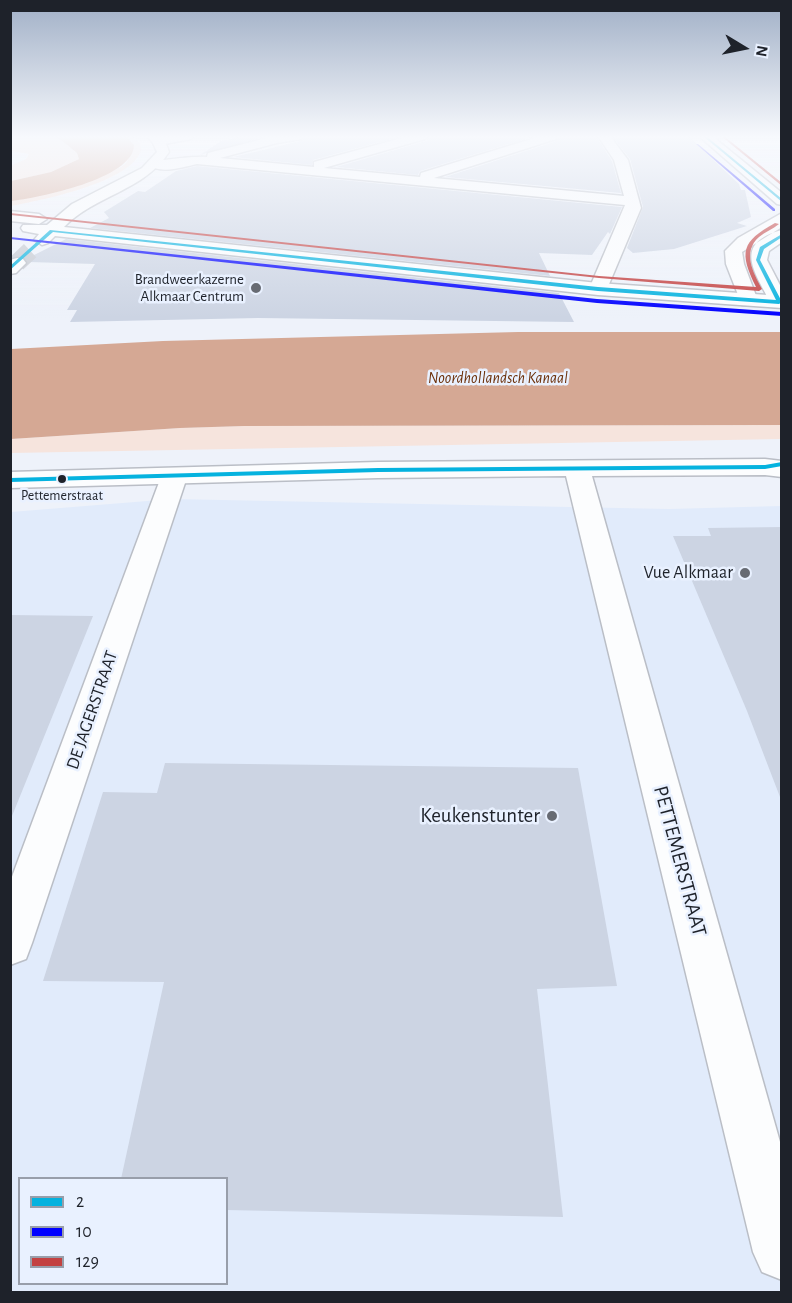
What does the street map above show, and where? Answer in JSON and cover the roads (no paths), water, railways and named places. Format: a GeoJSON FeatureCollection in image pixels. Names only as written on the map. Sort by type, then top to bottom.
{"type":"FeatureCollection","features":[{"type":"Feature","properties":{"kind":"street"},"geometry":{"type":"LineString","coordinates":[[35,246],[55,206],[80,197]]}},
{"type":"Feature","properties":{"kind":"street"},"geometry":{"type":"LineString","coordinates":[[10,245],[97,197]]}},
{"type":"Feature","properties":{"kind":"street"},"geometry":{"type":"LineString","coordinates":[[587,197],[633,201]]}},
{"type":"Feature","properties":{"kind":"street"},"geometry":{"type":"LineString","coordinates":[[604,274],[633,208],[632,197]]}},
{"type":"Feature","properties":{"kind":"street"},"geometry":{"type":"LineString","coordinates":[[10,216],[46,224],[604,274],[746,294],[779,295]]}},
{"type":"Feature","properties":{"kind":"street"},"geometry":{"type":"LineString","coordinates":[[746,294],[732,255],[733,251],[749,238],[767,230],[782,218]]}},
{"type":"Feature","properties":{"kind":"street"},"geometry":{"type":"LineString","coordinates":[[10,226],[46,224]]}},
{"type":"Feature","properties":{"kind":"street"},"geometry":{"type":"LineString","coordinates":[[779,295],[758,260],[758,255],[766,243],[782,235]]}},
{"type":"Feature","properties":{"kind":"street"},"geometry":{"type":"LineString","coordinates":[[10,480],[378,470],[776,467]]}},
{"type":"Feature","properties":{"kind":"street","name":"PETTEMERSTRAAT"},"geometry":{"type":"LineString","coordinates":[[577,470],[782,1252]]}},
{"type":"Feature","properties":{"kind":"street","name":"DE JAGERSTRAAT"},"geometry":{"type":"LineString","coordinates":[[10,943],[174,477]]}},
{"type":"Feature","properties":{"kind":"water"},"geometry":{"type":"Polygon","coordinates":[[[11,197],[36,197],[11,201],[11,197]]]}},
{"type":"Feature","properties":{"kind":"water","name":"Noordhollandsch Kanaal"},"geometry":{"type":"Polygon","coordinates":[[[518,332],[781,332],[781,425],[244,426],[11,439],[11,349],[163,341],[518,332]]]}},
{"type":"Feature","properties":{"kind":"tunnel"},"geometry":{"type":"LineString","coordinates":[[17,263],[35,246]]}},
{"type":"Feature","properties":{"kind":"place","name":"Brandweerkazerne Alkmaar Centrum"},"geometry":{"type":"Point","coordinates":[256,288]}},
{"type":"Feature","properties":{"kind":"place","name":"Pettemerstraat"},"geometry":{"type":"Point","coordinates":[62,479]}},
{"type":"Feature","properties":{"kind":"place","name":"Vue Alkmaar"},"geometry":{"type":"Point","coordinates":[745,573]}},
{"type":"Feature","properties":{"kind":"place","name":"Keukenstunter"},"geometry":{"type":"Point","coordinates":[552,816]}}]}
